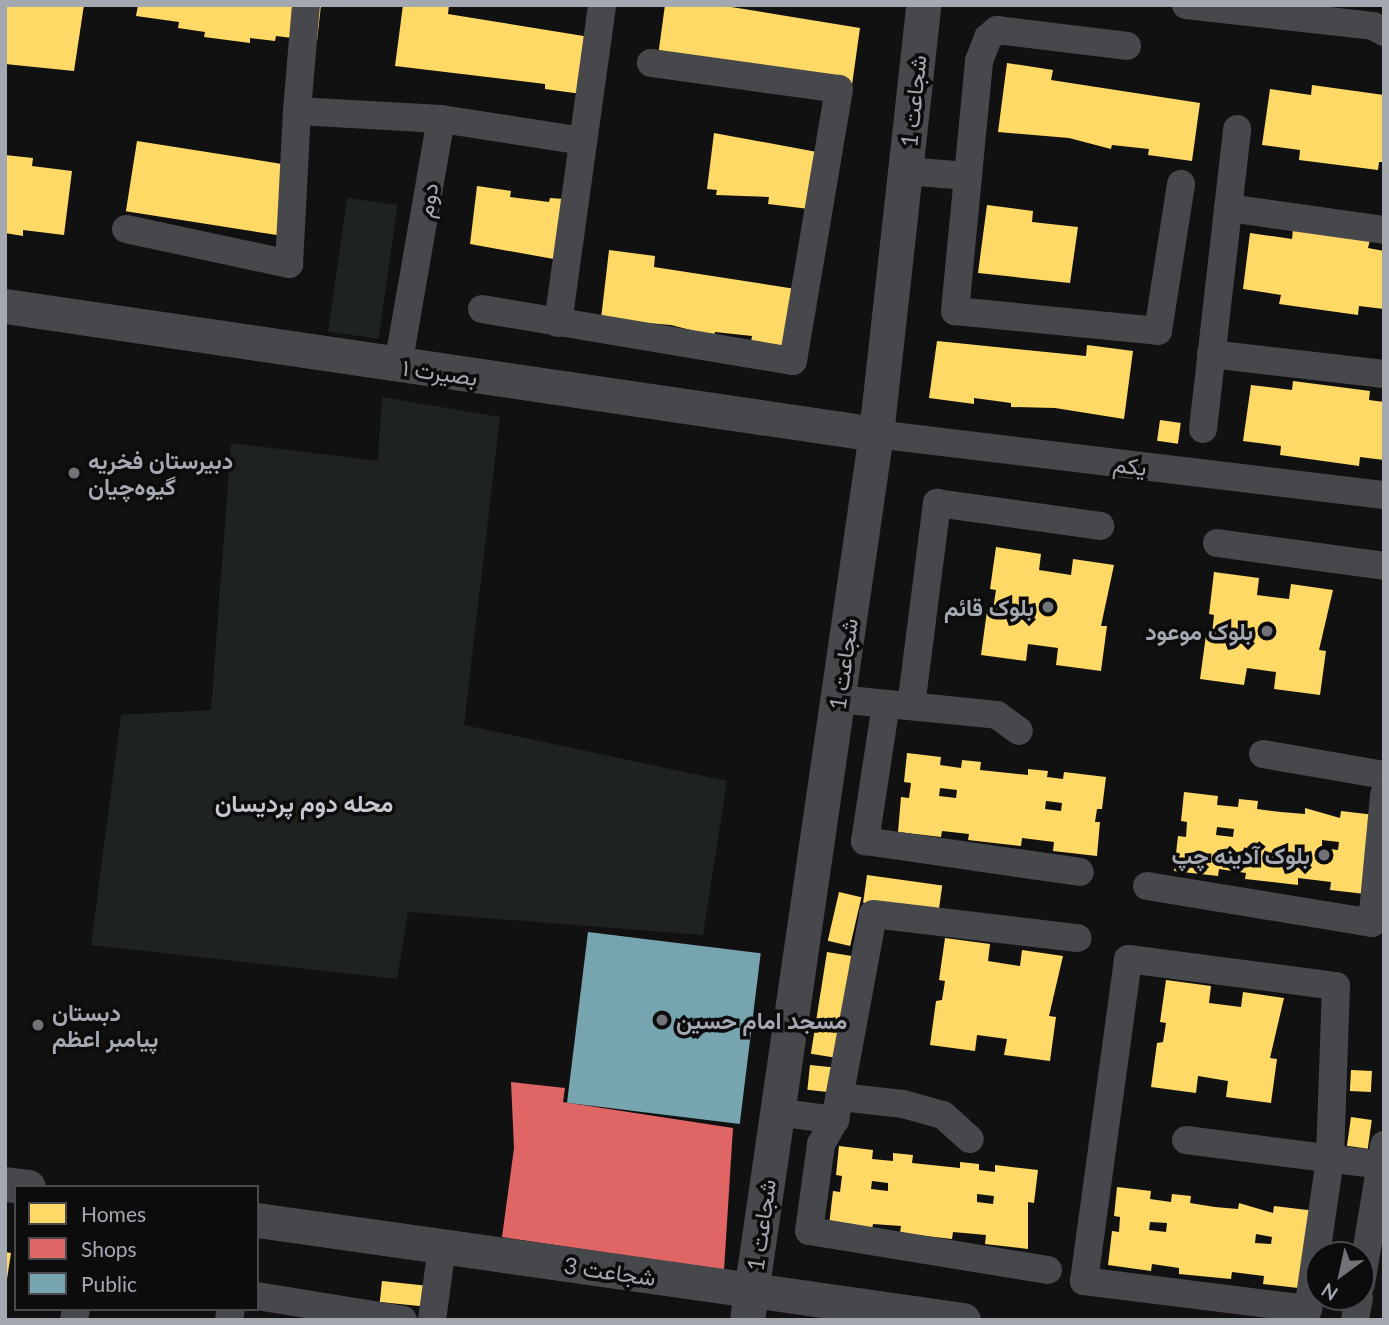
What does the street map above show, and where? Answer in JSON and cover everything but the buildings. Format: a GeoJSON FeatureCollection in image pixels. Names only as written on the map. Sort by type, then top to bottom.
{"type":"FeatureCollection","features":[{"type":"Feature","properties":{"kind":"street"},"geometry":{"type":"LineString","coordinates":[[126,229],[289,264],[306,5]]}},
{"type":"Feature","properties":{"kind":"street"},"geometry":{"type":"LineString","coordinates":[[558,323],[602,5]]}},
{"type":"Feature","properties":{"kind":"street","name":"شجاعت 1"},"geometry":{"type":"LineString","coordinates":[[749,1305],[876,434],[923,5]]}},
{"type":"Feature","properties":{"kind":"street"},"geometry":{"type":"LineString","coordinates":[[1186,5],[1371,21]]}},
{"type":"Feature","properties":{"kind":"street"},"geometry":{"type":"LineString","coordinates":[[1127,46],[997,30],[988,38],[979,61],[955,311],[1158,331],[1181,184]]}},
{"type":"Feature","properties":{"kind":"street"},"geometry":{"type":"LineString","coordinates":[[482,309],[793,361],[839,89],[651,63]]}},
{"type":"Feature","properties":{"kind":"street"},"geometry":{"type":"LineString","coordinates":[[297,111],[355,111],[441,119],[583,141]]}},
{"type":"Feature","properties":{"kind":"street","name":"دوم"},"geometry":{"type":"LineString","coordinates":[[398,366],[441,119]]}},
{"type":"Feature","properties":{"kind":"street"},"geometry":{"type":"LineString","coordinates":[[1203,429],[1237,129]]}},
{"type":"Feature","properties":{"kind":"street"},"geometry":{"type":"LineString","coordinates":[[905,171],[968,176]]}},
{"type":"Feature","properties":{"kind":"street"},"geometry":{"type":"LineString","coordinates":[[1228,208],[1384,230]]}},
{"type":"Feature","properties":{"kind":"street","name":"بصیرت ۱"},"geometry":{"type":"LineString","coordinates":[[5,306],[398,366],[876,434]]}},
{"type":"Feature","properties":{"kind":"street"},"geometry":{"type":"LineString","coordinates":[[1211,354],[1384,374]]}},
{"type":"Feature","properties":{"kind":"street","name":"یکم"},"geometry":{"type":"LineString","coordinates":[[876,434],[1384,495]]}},
{"type":"Feature","properties":{"kind":"street"},"geometry":{"type":"LineString","coordinates":[[1080,872],[865,841],[898,705],[937,503],[1100,526]]}},
{"type":"Feature","properties":{"kind":"street"},"geometry":{"type":"LineString","coordinates":[[1217,543],[1384,566]]}},
{"type":"Feature","properties":{"kind":"street"},"geometry":{"type":"LineString","coordinates":[[838,699],[997,715],[1019,732]]}},
{"type":"Feature","properties":{"kind":"street"},"geometry":{"type":"LineString","coordinates":[[1263,754],[1384,775]]}},
{"type":"Feature","properties":{"kind":"street"},"geometry":{"type":"LineString","coordinates":[[1147,886],[1372,923],[1384,795]]}},
{"type":"Feature","properties":{"kind":"street"},"geometry":{"type":"LineString","coordinates":[[1048,1270],[809,1231],[821,1144],[838,1109],[873,914],[1079,938]]}},
{"type":"Feature","properties":{"kind":"street"},"geometry":{"type":"LineString","coordinates":[[1128,959],[1336,986],[1330,1158],[1307,1309],[1084,1281],[1128,959]]}},
{"type":"Feature","properties":{"kind":"street"},"geometry":{"type":"LineString","coordinates":[[777,1112],[903,1104],[943,1115],[970,1139]]}},
{"type":"Feature","properties":{"kind":"street"},"geometry":{"type":"LineString","coordinates":[[1186,1140],[1330,1158],[1382,1155],[1368,1241]]}},
{"type":"Feature","properties":{"kind":"street","name":"شجاعت 3"},"geometry":{"type":"LineString","coordinates":[[259,1220],[442,1247],[749,1305],[951,1319]]}},
{"type":"Feature","properties":{"kind":"street"},"geometry":{"type":"LineString","coordinates":[[432,1320],[442,1247]]}},
{"type":"Feature","properties":{"kind":"street"},"geometry":{"type":"LineString","coordinates":[[259,1296],[402,1320]]}},
{"type":"Feature","properties":{"kind":"shaded area"},"geometry":{"type":"Polygon","coordinates":[[[347,198],[398,205],[379,339],[328,332],[347,198]]]}},
{"type":"Feature","properties":{"kind":"shaded area"},"geometry":{"type":"Polygon","coordinates":[[[382,397],[500,417],[464,725],[727,781],[703,935],[408,912],[397,979],[91,945],[121,715],[211,710],[231,443],[378,461],[382,397]]]}},
{"type":"Feature","properties":{"kind":"place","name":"دبیرستان فخریه گیوه‌چیان"},"geometry":{"type":"Point","coordinates":[74,473]}},
{"type":"Feature","properties":{"kind":"place","name":"بلوک قائم"},"geometry":{"type":"Point","coordinates":[1048,607]}},
{"type":"Feature","properties":{"kind":"place","name":"بلوک موعود"},"geometry":{"type":"Point","coordinates":[1267,631]}},
{"type":"Feature","properties":{"kind":"place","name":"بلوک آدینه چپ"},"geometry":{"type":"Point","coordinates":[1324,855]}},
{"type":"Feature","properties":{"kind":"place","name":"مسجد امام حسین"},"geometry":{"type":"Point","coordinates":[662,1020]}},
{"type":"Feature","properties":{"kind":"place","name":"دبستان پیامبر ا‌عظم"},"geometry":{"type":"Point","coordinates":[38,1025]}},
{"type":"Feature","properties":{"kind":"district","name":"محله دوم پردیسان"},"geometry":{"type":"Point","coordinates":[304,803]}}]}
